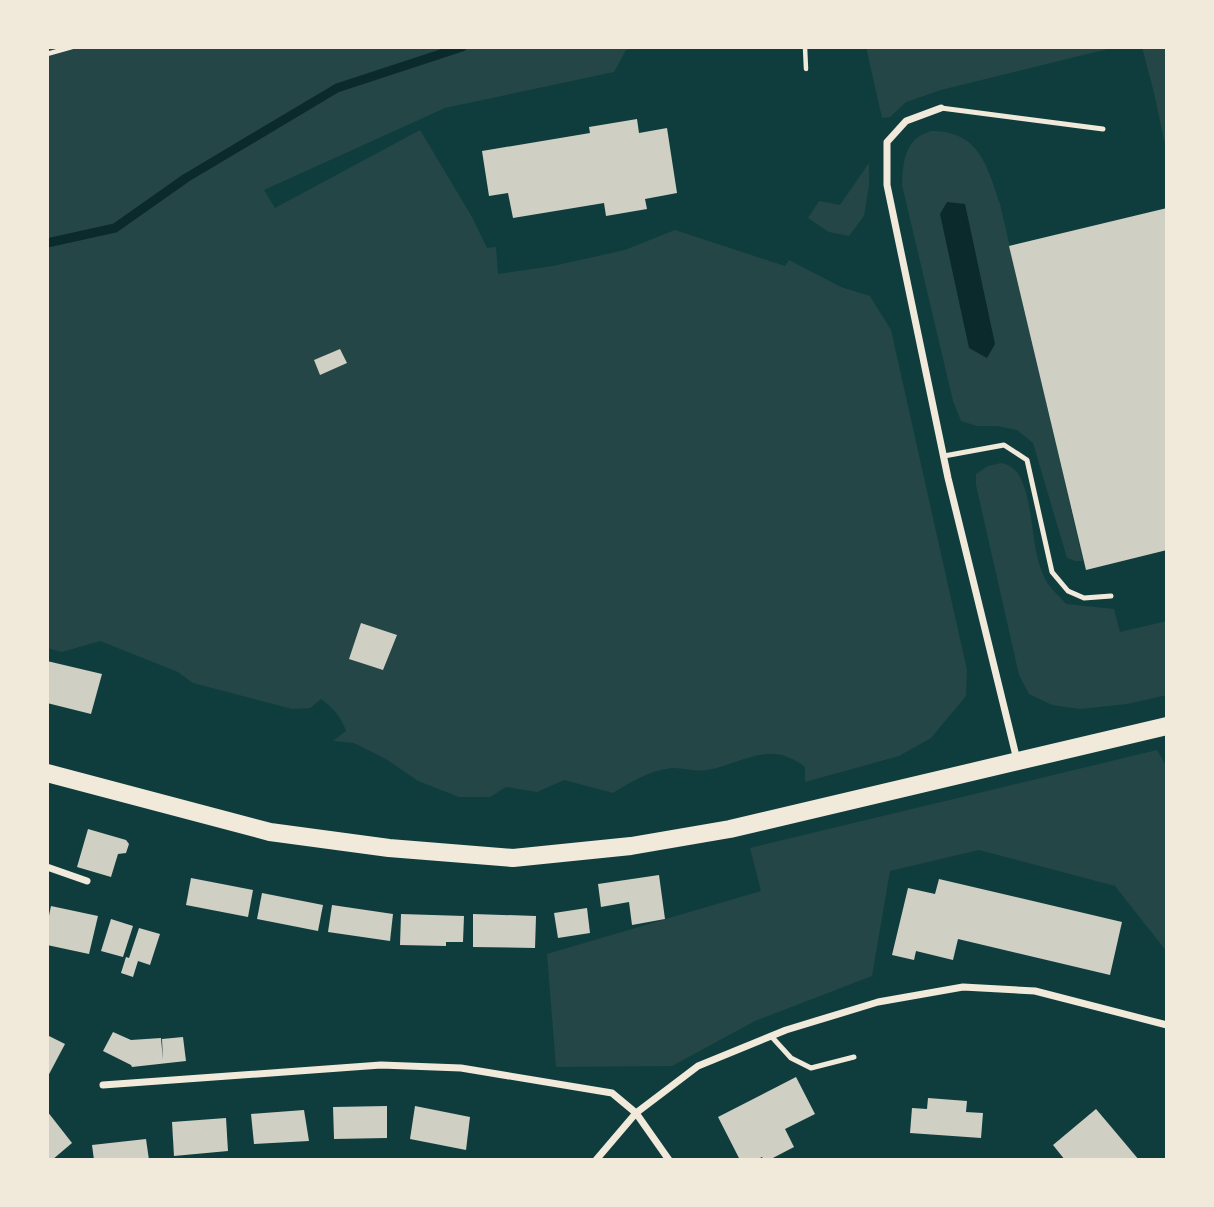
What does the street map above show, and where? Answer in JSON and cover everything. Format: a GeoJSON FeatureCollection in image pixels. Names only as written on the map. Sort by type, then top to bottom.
{"type":"FeatureCollection","features":[{"type":"Feature","properties":{"kind":"main road"},"geometry":{"type":"LineString","coordinates":[[47,773],[270,832],[389,848],[513,858],[631,846],[730,829],[1167,726]]}},
{"type":"Feature","properties":{"kind":"street"},"geometry":{"type":"LineString","coordinates":[[941,108],[906,121],[887,142],[887,185],[944,456],[1017,761]]}},
{"type":"Feature","properties":{"kind":"street"},"geometry":{"type":"LineString","coordinates":[[47,867],[87,881]]}},
{"type":"Feature","properties":{"kind":"street"},"geometry":{"type":"LineString","coordinates":[[596,1160],[636,1113],[698,1066],[771,1037],[878,1002],[963,987],[1035,991],[1167,1025]]}},
{"type":"Feature","properties":{"kind":"street"},"geometry":{"type":"LineString","coordinates":[[103,1085],[381,1065],[461,1068],[612,1093],[636,1113],[668,1160]]}},
{"type":"Feature","properties":{"kind":"lane"},"geometry":{"type":"LineString","coordinates":[[941,108],[1103,129]]}},
{"type":"Feature","properties":{"kind":"lane"},"geometry":{"type":"LineString","coordinates":[[944,456],[1004,445],[1027,460],[1052,572],[1068,591],[1084,598],[1111,596]]}},
{"type":"Feature","properties":{"kind":"lane"},"geometry":{"type":"LineString","coordinates":[[771,1037],[791,1058],[811,1068],[854,1057]]}},
{"type":"Feature","properties":{"kind":"path"},"geometry":{"type":"LineString","coordinates":[[47,54],[72,47]]}},
{"type":"Feature","properties":{"kind":"path"},"geometry":{"type":"LineString","coordinates":[[805,47],[806,69]]}},
{"type":"Feature","properties":{"kind":"shaded area"},"geometry":{"type":"Polygon","coordinates":[[[47,47],[640,47],[626,50],[614,72],[445,108],[264,190],[275,208],[420,130],[472,217],[487,248],[496,247],[498,274],[553,266],[625,250],[675,230],[785,266],[789,260],[841,287],[870,296],[891,330],[967,670],[966,696],[931,738],[899,756],[805,782],[805,767],[792,759],[768,754],[707,770],[674,768],[650,773],[613,793],[564,780],[537,792],[506,787],[490,797],[459,797],[418,781],[386,759],[354,743],[333,741],[346,731],[336,713],[321,699],[310,708],[292,709],[193,683],[178,672],[100,641],[62,652],[47,648],[47,47]]]}},
{"type":"Feature","properties":{"kind":"shaded area"},"geometry":{"type":"Polygon","coordinates":[[[866,47],[1116,47],[941,90],[906,102],[890,117],[882,118],[866,47]]]}},
{"type":"Feature","properties":{"kind":"shaded area"},"geometry":{"type":"Polygon","coordinates":[[[1142,47],[1167,47],[1167,154],[1154,93],[1142,47]]]}},
{"type":"Feature","properties":{"kind":"shaded area"},"geometry":{"type":"Polygon","coordinates":[[[931,131],[960,137],[979,153],[1000,204],[1083,561],[1067,558],[1033,443],[1017,430],[977,426],[961,421],[953,401],[902,185],[907,152],[916,139],[931,131]]]}},
{"type":"Feature","properties":{"kind":"shaded area"},"geometry":{"type":"Polygon","coordinates":[[[869,163],[864,216],[849,236],[829,232],[808,218],[819,201],[840,205],[869,163]]]}},
{"type":"Feature","properties":{"kind":"shaded area"},"geometry":{"type":"Polygon","coordinates":[[[947,202],[965,204],[995,344],[987,358],[969,348],[940,214],[947,202]]]}},
{"type":"Feature","properties":{"kind":"shaded area"},"geometry":{"type":"Polygon","coordinates":[[[1001,463],[1013,468],[1021,479],[1042,572],[1048,584],[1066,604],[1114,609],[1120,632],[1167,621],[1167,695],[1127,704],[1080,709],[1052,705],[1029,694],[1019,675],[976,485],[976,474],[988,466],[1001,463]]]}},
{"type":"Feature","properties":{"kind":"shaded area"},"geometry":{"type":"Polygon","coordinates":[[[1157,750],[1167,767],[1167,952],[1115,886],[979,850],[890,871],[872,976],[755,1021],[672,1066],[556,1067],[547,954],[761,891],[750,848],[1157,750]]]}},
{"type":"Feature","properties":{"kind":"building"},"geometry":{"type":"Polygon","coordinates":[[[637,119],[639,133],[667,128],[677,193],[645,199],[647,209],[606,216],[604,203],[513,218],[508,193],[489,196],[482,151],[590,133],[589,127],[637,119]]]}},
{"type":"Feature","properties":{"kind":"building"},"geometry":{"type":"Polygon","coordinates":[[[1167,208],[1167,550],[1086,570],[1009,246],[1167,208]]]}},
{"type":"Feature","properties":{"kind":"building"},"geometry":{"type":"Polygon","coordinates":[[[340,349],[347,363],[320,375],[314,360],[340,349]]]}},
{"type":"Feature","properties":{"kind":"building"},"geometry":{"type":"Polygon","coordinates":[[[361,623],[397,635],[383,670],[349,659],[361,623]]]}},
{"type":"Feature","properties":{"kind":"building"},"geometry":{"type":"Polygon","coordinates":[[[47,661],[102,674],[91,714],[47,703],[47,661]]]}},
{"type":"Feature","properties":{"kind":"building"},"geometry":{"type":"Polygon","coordinates":[[[88,829],[126,840],[129,844],[126,853],[118,854],[111,877],[77,867],[88,829]]]}},
{"type":"Feature","properties":{"kind":"building"},"geometry":{"type":"Polygon","coordinates":[[[659,875],[665,919],[632,925],[629,902],[601,907],[598,884],[659,875]]]}},
{"type":"Feature","properties":{"kind":"building"},"geometry":{"type":"Polygon","coordinates":[[[191,878],[253,890],[248,917],[186,905],[191,878]]]}},
{"type":"Feature","properties":{"kind":"building"},"geometry":{"type":"Polygon","coordinates":[[[939,879],[1122,922],[1110,975],[958,939],[953,960],[916,951],[914,960],[892,955],[908,888],[935,894],[939,879]]]}},
{"type":"Feature","properties":{"kind":"building"},"geometry":{"type":"Polygon","coordinates":[[[262,893],[323,905],[318,931],[257,919],[262,893]]]}},
{"type":"Feature","properties":{"kind":"building"},"geometry":{"type":"Polygon","coordinates":[[[332,905],[393,914],[390,941],[328,932],[332,905]]]}},
{"type":"Feature","properties":{"kind":"building"},"geometry":{"type":"Polygon","coordinates":[[[51,906],[98,916],[89,954],[47,945],[51,906]]]}},
{"type":"Feature","properties":{"kind":"building"},"geometry":{"type":"Polygon","coordinates":[[[587,908],[590,933],[558,938],[554,913],[587,908]]]}},
{"type":"Feature","properties":{"kind":"building"},"geometry":{"type":"Polygon","coordinates":[[[401,914],[464,916],[463,942],[446,942],[446,946],[400,945],[401,914]]]}},
{"type":"Feature","properties":{"kind":"building"},"geometry":{"type":"Polygon","coordinates":[[[473,914],[536,916],[535,948],[473,947],[473,914]]]}},
{"type":"Feature","properties":{"kind":"building"},"geometry":{"type":"Polygon","coordinates":[[[111,919],[133,926],[123,957],[101,951],[111,919]]]}},
{"type":"Feature","properties":{"kind":"building"},"geometry":{"type":"Polygon","coordinates":[[[139,928],[160,934],[150,965],[138,961],[133,977],[121,973],[139,928]]]}},
{"type":"Feature","properties":{"kind":"building"},"geometry":{"type":"Polygon","coordinates":[[[113,1032],[131,1040],[161,1038],[163,1060],[162,1039],[183,1037],[186,1061],[132,1067],[103,1051],[113,1032]]]}},
{"type":"Feature","properties":{"kind":"building"},"geometry":{"type":"Polygon","coordinates":[[[47,1035],[65,1044],[47,1078],[47,1035]]]}},
{"type":"Feature","properties":{"kind":"building"},"geometry":{"type":"Polygon","coordinates":[[[796,1077],[815,1114],[785,1129],[794,1147],[769,1160],[762,1157],[756,1160],[740,1160],[718,1117],[796,1077]]]}},
{"type":"Feature","properties":{"kind":"building"},"geometry":{"type":"Polygon","coordinates":[[[928,1098],[967,1101],[966,1112],[983,1113],[981,1138],[910,1133],[912,1108],[927,1109],[928,1098]]]}},
{"type":"Feature","properties":{"kind":"building"},"geometry":{"type":"Polygon","coordinates":[[[387,1106],[387,1138],[334,1139],[333,1107],[387,1106]]]}},
{"type":"Feature","properties":{"kind":"building"},"geometry":{"type":"Polygon","coordinates":[[[415,1106],[470,1117],[466,1150],[410,1139],[415,1106]]]}},
{"type":"Feature","properties":{"kind":"building"},"geometry":{"type":"Polygon","coordinates":[[[1096,1109],[1139,1160],[1065,1160],[1053,1145],[1096,1109]]]}},
{"type":"Feature","properties":{"kind":"building"},"geometry":{"type":"Polygon","coordinates":[[[304,1110],[309,1141],[254,1144],[251,1114],[304,1110]]]}},
{"type":"Feature","properties":{"kind":"building"},"geometry":{"type":"Polygon","coordinates":[[[47,1111],[72,1143],[52,1160],[47,1160],[47,1111]]]}},
{"type":"Feature","properties":{"kind":"building"},"geometry":{"type":"Polygon","coordinates":[[[226,1118],[228,1151],[174,1156],[172,1122],[226,1118]]]}},
{"type":"Feature","properties":{"kind":"building"},"geometry":{"type":"Polygon","coordinates":[[[146,1139],[149,1160],[94,1160],[92,1145],[146,1139]]]}},
{"type":"Feature","properties":{"kind":"waterway"},"geometry":{"type":"LineString","coordinates":[[47,243],[115,228],[186,178],[337,88],[462,47]]}}]}
